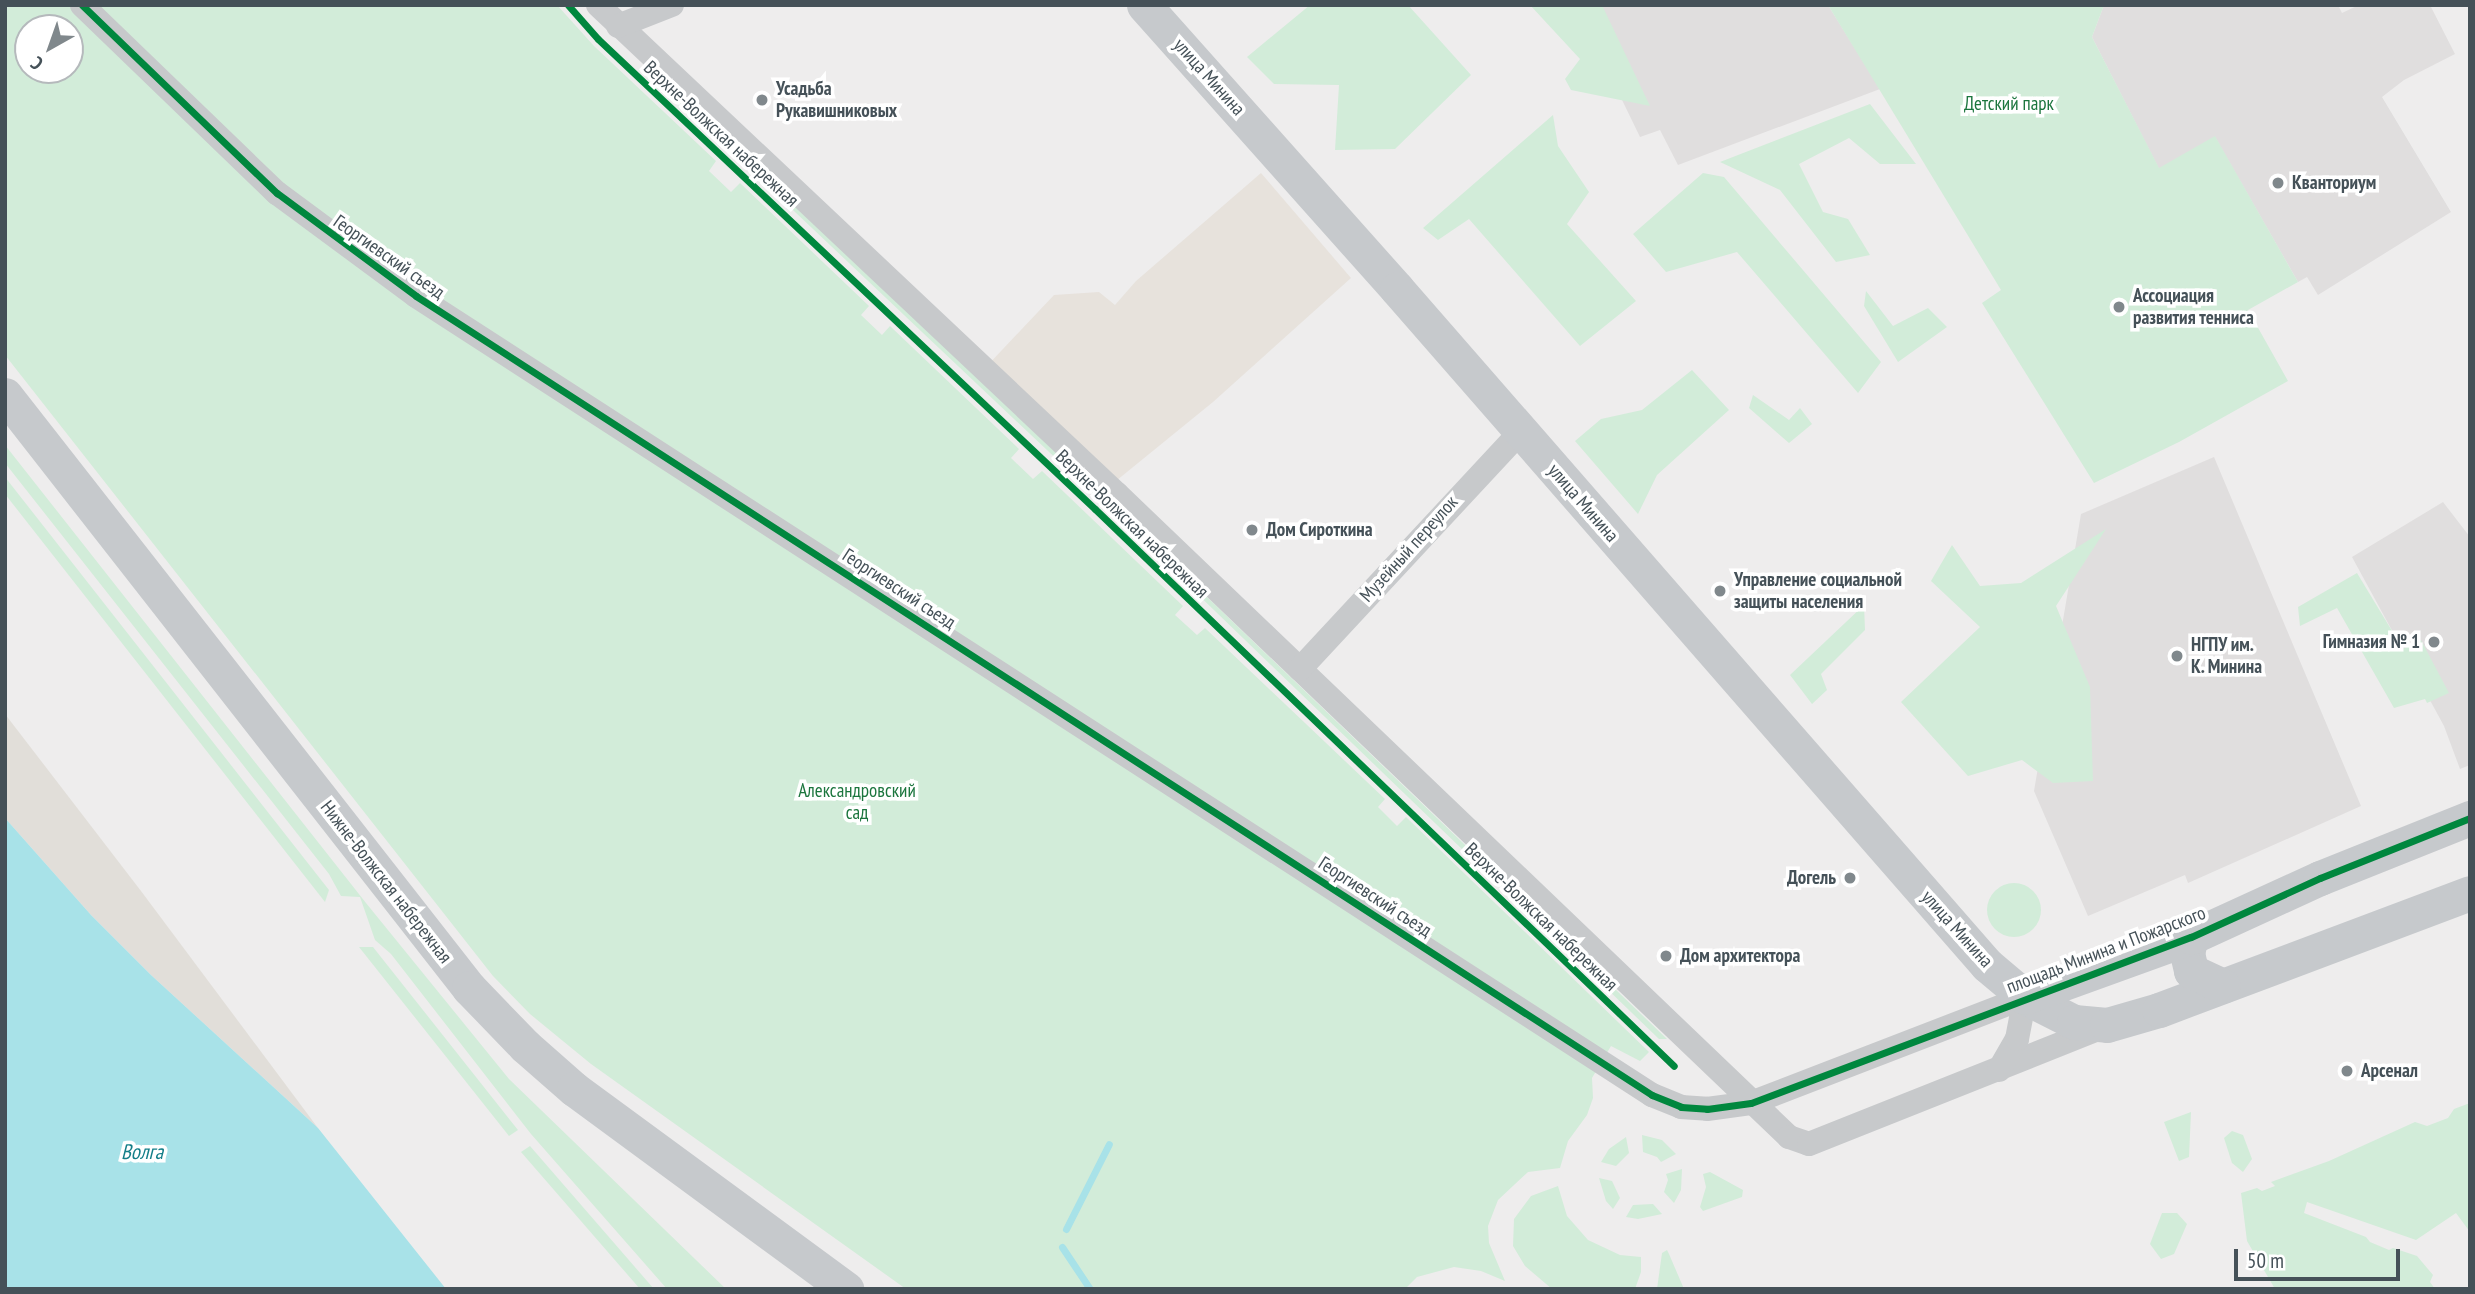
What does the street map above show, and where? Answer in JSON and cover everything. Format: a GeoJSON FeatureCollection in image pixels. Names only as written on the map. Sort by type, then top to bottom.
{"type":"FeatureCollection","features":[{"type":"Feature","properties":{"kind":"street","name":"Георгиевский съезд"},"geometry":{"type":"LineString","coordinates":[[82,5],[277,193],[416,296],[1651,1095],[1681,1107],[1751,1103]]}},
{"type":"Feature","properties":{"kind":"street","name":"Верхне-Волжская набережная"},"geometry":{"type":"LineString","coordinates":[[598,5],[1300,668],[1751,1103]]}},
{"type":"Feature","properties":{"kind":"street"},"geometry":{"type":"LineString","coordinates":[[618,26],[672,5]]}},
{"type":"Feature","properties":{"kind":"street","name":"улица Минина"},"geometry":{"type":"LineString","coordinates":[[1144,5],[1397,289],[1987,965],[2025,997]]}},
{"type":"Feature","properties":{"kind":"street","name":"Нижне-Волжская набережная"},"geometry":{"type":"LineString","coordinates":[[5,395],[469,988],[525,1046],[574,1089],[846,1289]]}},
{"type":"Feature","properties":{"kind":"street","name":"Музейный переулок"},"geometry":{"type":"LineString","coordinates":[[1300,668],[1520,432]]}},
{"type":"Feature","properties":{"kind":"street","name":"площадь Минина и Пожарского"},"geometry":{"type":"LineString","coordinates":[[2470,818],[2320,878],[2191,937],[2025,997],[1751,1103],[1789,1137],[1810,1144],[2107,1026],[2223,986],[2470,893]]}},
{"type":"Feature","properties":{"kind":"street","name":"площадь Минина и Пожарского"},"geometry":{"type":"LineString","coordinates":[[2191,937],[2187,953],[2191,971],[2223,986]]}},
{"type":"Feature","properties":{"kind":"street","name":"площадь Минина и Пожарского"},"geometry":{"type":"LineString","coordinates":[[2025,997],[2074,1022],[2107,1026]]}},
{"type":"Feature","properties":{"kind":"street","name":"площадь Минина и Пожарского"},"geometry":{"type":"LineString","coordinates":[[1999,1070],[2017,1039],[2025,997]]}},
{"type":"Feature","properties":{"kind":"shaded area"},"geometry":{"type":"Polygon","coordinates":[[[1576,5],[1828,5],[1880,89],[1678,165],[1660,130],[1640,137],[1576,5]]]}},
{"type":"Feature","properties":{"kind":"shaded area"},"geometry":{"type":"Polygon","coordinates":[[[2104,5],[2338,5],[2342,13],[2359,5],[2430,5],[2455,54],[2404,80],[2382,97],[2451,212],[2318,295],[2307,277],[2298,282],[2215,137],[2159,169],[2092,37],[2104,5]]]}},
{"type":"Feature","properties":{"kind":"shaded area"},"geometry":{"type":"Polygon","coordinates":[[[1261,173],[1351,278],[1213,402],[1111,485],[986,367],[1054,295],[1099,292],[1115,305],[1136,281],[1261,173]]]}},
{"type":"Feature","properties":{"kind":"shaded area","name":"НГПУ им. К. Минина"},"geometry":{"type":"Polygon","coordinates":[[[2214,457],[2361,806],[2188,883],[2185,875],[2088,916],[2034,791],[2081,514],[2214,457]]]}},
{"type":"Feature","properties":{"kind":"shaded area","name":"Гимназия № 1"},"geometry":{"type":"Polygon","coordinates":[[[2443,502],[2470,537],[2470,765],[2460,769],[2444,726],[2352,557],[2443,502]]]}},
{"type":"Feature","properties":{"kind":"green space","name":"Александровский сад"},"geometry":{"type":"Polygon","coordinates":[[[5,5],[557,5],[594,46],[716,161],[709,171],[731,192],[740,183],[869,306],[861,315],[882,335],[890,326],[1019,449],[1011,458],[1033,479],[1042,471],[1183,606],[1175,615],[1197,635],[1205,628],[1385,799],[1378,807],[1397,826],[1406,817],[1649,1052],[1640,1061],[1611,1046],[1592,1078],[1593,1098],[1587,1115],[1568,1141],[1560,1168],[1528,1172],[1498,1200],[1488,1226],[1489,1243],[1505,1281],[1481,1271],[1454,1267],[1417,1277],[1405,1289],[906,1289],[591,1064],[530,1014],[493,976],[5,355],[5,5]]]}},
{"type":"Feature","properties":{"kind":"green space"},"geometry":{"type":"Polygon","coordinates":[[[1310,5],[1408,5],[1471,75],[1395,149],[1335,150],[1339,85],[1274,84],[1247,57],[1310,5]]]}},
{"type":"Feature","properties":{"kind":"green space"},"geometry":{"type":"Polygon","coordinates":[[[1530,5],[1602,5],[1650,106],[1571,90],[1565,79],[1580,59],[1530,5]]]}},
{"type":"Feature","properties":{"kind":"green space","name":"Ассоциация развития тенниса"},"geometry":{"type":"Polygon","coordinates":[[[1828,5],[2104,5],[2092,37],[2159,168],[2215,136],[2298,282],[2248,310],[2288,381],[2179,442],[2094,483],[1982,303],[2001,290],[1828,5]]]}},
{"type":"Feature","properties":{"kind":"green space"},"geometry":{"type":"Polygon","coordinates":[[[654,71],[1105,499],[1667,1039],[1659,1039],[1102,502],[650,75],[654,71]]]}},
{"type":"Feature","properties":{"kind":"green space"},"geometry":{"type":"Polygon","coordinates":[[[1870,104],[1916,164],[1880,164],[1849,138],[1799,164],[1823,212],[1848,219],[1870,255],[1836,262],[1780,190],[1720,162],[1870,104]]]}},
{"type":"Feature","properties":{"kind":"green space"},"geometry":{"type":"Polygon","coordinates":[[[1553,115],[1558,146],[1589,192],[1567,224],[1636,301],[1580,346],[1469,219],[1438,240],[1423,228],[1553,115]]]}},
{"type":"Feature","properties":{"kind":"green space"},"geometry":{"type":"Polygon","coordinates":[[[1703,173],[1724,177],[1881,362],[1858,393],[1737,252],[1666,272],[1633,234],[1703,173]]]}},
{"type":"Feature","properties":{"kind":"green space"},"geometry":{"type":"Polygon","coordinates":[[[1866,291],[1893,326],[1928,308],[1947,327],[1898,362],[1864,306],[1866,291]]]}},
{"type":"Feature","properties":{"kind":"green space"},"geometry":{"type":"Polygon","coordinates":[[[1692,370],[1729,410],[1657,475],[1638,514],[1575,441],[1601,419],[1642,410],[1692,370]]]}},
{"type":"Feature","properties":{"kind":"green space"},"geometry":{"type":"Polygon","coordinates":[[[1753,395],[1789,420],[1800,408],[1812,424],[1789,443],[1749,408],[1753,395]]]}},
{"type":"Feature","properties":{"kind":"green space"},"geometry":{"type":"Polygon","coordinates":[[[5,445],[366,903],[509,1079],[726,1289],[667,1289],[531,1134],[391,954],[375,940],[360,897],[341,896],[329,874],[5,463],[5,445]]]}},
{"type":"Feature","properties":{"kind":"green space"},"geometry":{"type":"Polygon","coordinates":[[[5,477],[329,890],[325,902],[5,494],[5,477]]]}},
{"type":"Feature","properties":{"kind":"green space"},"geometry":{"type":"Polygon","coordinates":[[[2106,529],[2056,606],[2090,687],[2093,781],[2053,783],[2022,760],[1968,776],[1901,702],[1980,627],[1931,581],[1952,545],[1980,586],[2021,583],[2106,529]]]}},
{"type":"Feature","properties":{"kind":"green space"},"geometry":{"type":"Polygon","coordinates":[[[2357,573],[2403,649],[2421,640],[2449,693],[2427,703],[2425,699],[2394,708],[2337,608],[2300,626],[2298,607],[2357,573]]]}},
{"type":"Feature","properties":{"kind":"green space"},"geometry":{"type":"Polygon","coordinates":[[[1864,605],[1865,630],[1821,674],[1827,690],[1812,704],[1790,675],[1864,605]]]}},
{"type":"Feature","properties":{"kind":"green space"},"geometry":{"type":"Polygon","coordinates":[[[2014,883],[2033,891],[2041,910],[2033,929],[2014,937],[1995,929],[1987,910],[1995,891],[2014,883]]]}},
{"type":"Feature","properties":{"kind":"green space"},"geometry":{"type":"Polygon","coordinates":[[[359,947],[373,947],[518,1130],[509,1136],[359,947]]]}},
{"type":"Feature","properties":{"kind":"green space"},"geometry":{"type":"Polygon","coordinates":[[[2470,1103],[2470,1232],[2456,1213],[2416,1240],[2307,1202],[2304,1213],[2366,1237],[2370,1242],[2389,1250],[2393,1248],[2417,1256],[2433,1275],[2430,1282],[2435,1289],[2275,1289],[2247,1241],[2241,1193],[2257,1188],[2262,1191],[2275,1186],[2271,1182],[2329,1161],[2415,1122],[2427,1126],[2448,1118],[2454,1109],[2470,1103]]]}},
{"type":"Feature","properties":{"kind":"green space"},"geometry":{"type":"Polygon","coordinates":[[[2191,1112],[2189,1157],[2179,1161],[2164,1122],[2191,1112]]]}},
{"type":"Feature","properties":{"kind":"green space"},"geometry":{"type":"Polygon","coordinates":[[[2232,1131],[2243,1135],[2252,1159],[2243,1172],[2232,1163],[2224,1138],[2232,1131]]]}},
{"type":"Feature","properties":{"kind":"green space"},"geometry":{"type":"Polygon","coordinates":[[[1642,1135],[1662,1140],[1676,1154],[1661,1162],[1657,1157],[1643,1152],[1642,1135]]]}},
{"type":"Feature","properties":{"kind":"green space"},"geometry":{"type":"Polygon","coordinates":[[[1626,1137],[1629,1153],[1616,1166],[1601,1162],[1609,1149],[1626,1137]]]}},
{"type":"Feature","properties":{"kind":"green space"},"geometry":{"type":"Polygon","coordinates":[[[530,1146],[654,1289],[640,1289],[521,1152],[530,1146]]]}},
{"type":"Feature","properties":{"kind":"green space"},"geometry":{"type":"Polygon","coordinates":[[[1682,1169],[1681,1190],[1674,1203],[1664,1192],[1668,1180],[1666,1174],[1682,1169]]]}},
{"type":"Feature","properties":{"kind":"green space"},"geometry":{"type":"Polygon","coordinates":[[[1710,1172],[1743,1190],[1742,1197],[1703,1211],[1700,1207],[1706,1187],[1703,1174],[1710,1172]]]}},
{"type":"Feature","properties":{"kind":"green space"},"geometry":{"type":"Polygon","coordinates":[[[1599,1178],[1612,1181],[1620,1198],[1613,1209],[1606,1201],[1599,1178]]]}},
{"type":"Feature","properties":{"kind":"green space"},"geometry":{"type":"Polygon","coordinates":[[[1558,1186],[1567,1216],[1588,1240],[1620,1255],[1641,1257],[1641,1272],[1635,1289],[1552,1289],[1525,1266],[1513,1246],[1514,1219],[1531,1196],[1558,1186]]]}},
{"type":"Feature","properties":{"kind":"green space"},"geometry":{"type":"Polygon","coordinates":[[[1653,1204],[1662,1214],[1638,1219],[1626,1217],[1633,1205],[1653,1204]]]}},
{"type":"Feature","properties":{"kind":"green space"},"geometry":{"type":"Polygon","coordinates":[[[2162,1213],[2177,1213],[2187,1224],[2174,1254],[2161,1259],[2150,1244],[2162,1213]]]}},
{"type":"Feature","properties":{"kind":"green space"},"geometry":{"type":"Polygon","coordinates":[[[1667,1250],[1684,1289],[1657,1289],[1662,1253],[1667,1250]]]}},
{"type":"Feature","properties":{"kind":"sand"},"geometry":{"type":"Polygon","coordinates":[[[5,714],[318,1128],[151,975],[91,915],[5,818],[5,714]]]}},
{"type":"Feature","properties":{"kind":"water","name":"Волга"},"geometry":{"type":"Polygon","coordinates":[[[5,818],[91,915],[151,975],[318,1128],[446,1289],[5,1289],[5,818]]]}},
{"type":"Feature","properties":{"kind":"waterway"},"geometry":{"type":"LineString","coordinates":[[1066,1229],[1109,1144]]}},
{"type":"Feature","properties":{"kind":"waterway"},"geometry":{"type":"LineString","coordinates":[[1062,1247],[1090,1289]]}},
{"type":"Feature","properties":{"kind":"cycle path"},"geometry":{"type":"LineString","coordinates":[[82,5],[277,193],[416,296],[1652,1095],[1681,1107],[1707,1109],[1751,1103],[2191,937],[2320,878],[2470,818]]}},
{"type":"Feature","properties":{"kind":"cycle path"},"geometry":{"type":"LineString","coordinates":[[568,5],[598,39],[1095,509],[1674,1066]]}},
{"type":"Feature","properties":{"kind":"place","name":"Усадьба Рукавишниковых"},"geometry":{"type":"Point","coordinates":[762,100]}},
{"type":"Feature","properties":{"kind":"place","name":"Кванториум"},"geometry":{"type":"Point","coordinates":[2278,183]}},
{"type":"Feature","properties":{"kind":"place","name":"Ассоциация развития тенниса"},"geometry":{"type":"Point","coordinates":[2119,307]}},
{"type":"Feature","properties":{"kind":"place","name":"Дом Сироткина"},"geometry":{"type":"Point","coordinates":[1252,530]}},
{"type":"Feature","properties":{"kind":"place","name":"Управление социальной защиты населения"},"geometry":{"type":"Point","coordinates":[1720,591]}},
{"type":"Feature","properties":{"kind":"place","name":"Гимназия № 1"},"geometry":{"type":"Point","coordinates":[2434,642]}},
{"type":"Feature","properties":{"kind":"place","name":"НГПУ им. К. Минина"},"geometry":{"type":"Point","coordinates":[2177,656]}},
{"type":"Feature","properties":{"kind":"place","name":"Догель"},"geometry":{"type":"Point","coordinates":[1850,878]}},
{"type":"Feature","properties":{"kind":"place","name":"Дом архитектора"},"geometry":{"type":"Point","coordinates":[1666,956]}},
{"type":"Feature","properties":{"kind":"place","name":"Арсенал"},"geometry":{"type":"Point","coordinates":[2347,1071]}},
{"type":"Feature","properties":{"kind":"park label","name":"Детский парк"},"geometry":{"type":"Point","coordinates":[2009,104]}}]}
